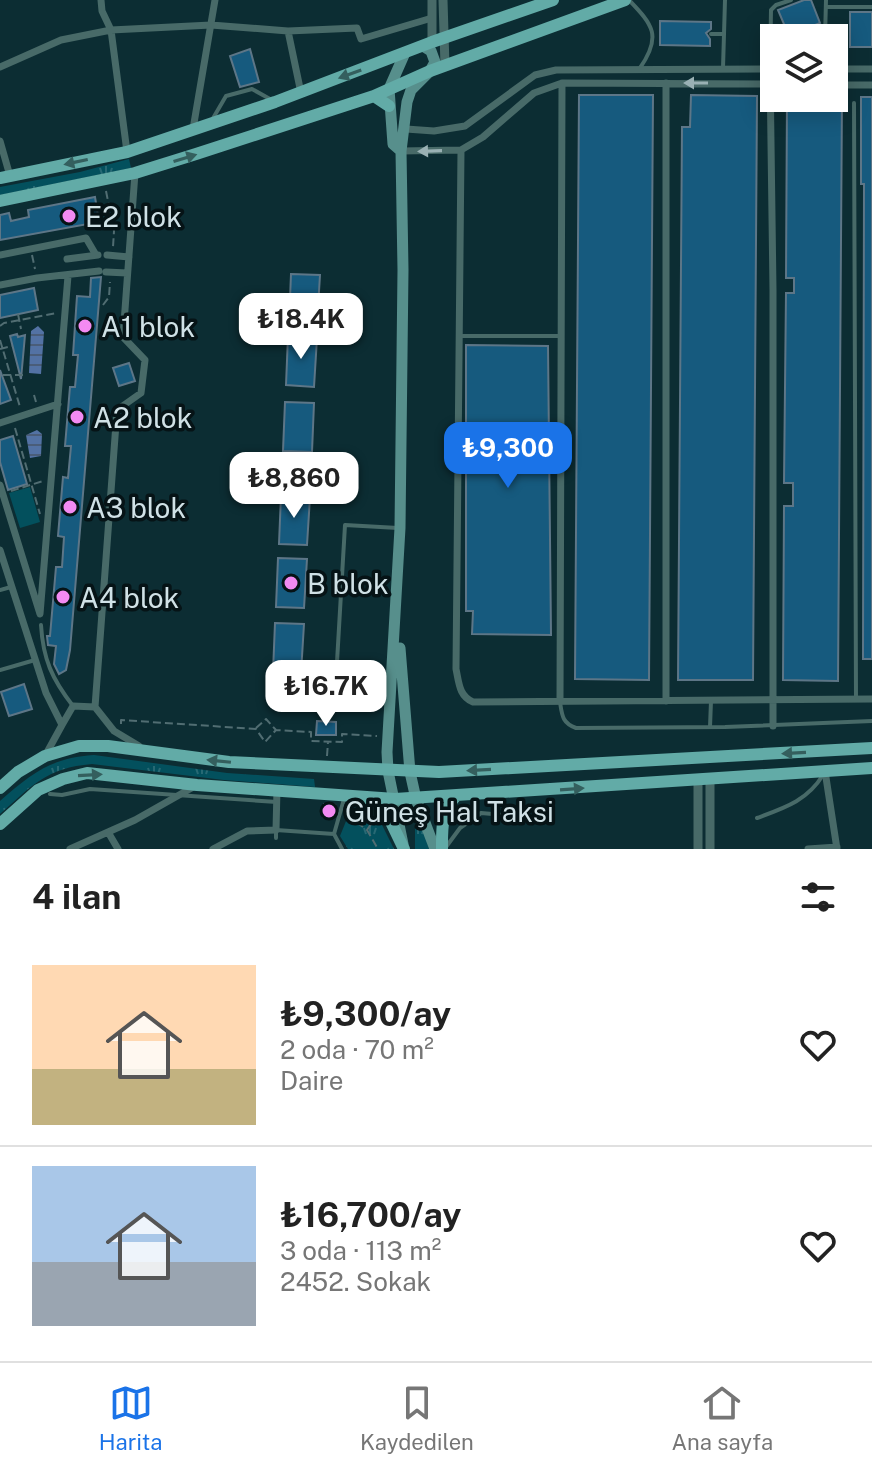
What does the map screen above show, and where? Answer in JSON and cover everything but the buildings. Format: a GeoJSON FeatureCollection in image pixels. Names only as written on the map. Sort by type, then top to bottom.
{"type":"FeatureCollection","features":[{"type":"Feature","properties":{"kind":"main road"},"geometry":{"type":"LineString","coordinates":[[5,177],[127,152],[301,93],[553,0]]}},
{"type":"Feature","properties":{"kind":"main road"},"geometry":{"type":"LineString","coordinates":[[0,201],[135,173],[374,96],[430,71],[627,0]]}},
{"type":"Feature","properties":{"kind":"main road"},"geometry":{"type":"LineString","coordinates":[[404,849],[388,771],[400,528],[401,151],[407,102],[411,90],[435,62],[433,42]]}},
{"type":"Feature","properties":{"kind":"main road"},"geometry":{"type":"LineString","coordinates":[[401,151],[393,144],[389,89],[404,55]]}},
{"type":"Feature","properties":{"kind":"main road"},"geometry":{"type":"LineString","coordinates":[[374,96],[389,106]]}},
{"type":"Feature","properties":{"kind":"main road"},"geometry":{"type":"LineString","coordinates":[[397,608],[410,772],[416,799],[435,849]]}},
{"type":"Feature","properties":{"kind":"main road"},"geometry":{"type":"LineString","coordinates":[[0,788],[18,772],[45,756],[79,746],[108,746],[229,762],[410,772],[872,748]]}},
{"type":"Feature","properties":{"kind":"main road"},"geometry":{"type":"LineString","coordinates":[[0,824],[38,790],[87,773],[277,796],[346,794],[416,799],[872,768]]}},
{"type":"Feature","properties":{"kind":"main road"},"geometry":{"type":"LineString","coordinates":[[346,794],[389,818],[404,849]]}},
{"type":"Feature","properties":{"kind":"main road"},"geometry":{"type":"LineString","coordinates":[[443,849],[443,818],[447,806],[455,797]]}},
{"type":"Feature","properties":{"kind":"street"},"geometry":{"type":"LineString","coordinates":[[101,0],[102,11],[111,30],[127,152]]}},
{"type":"Feature","properties":{"kind":"street"},"geometry":{"type":"LineString","coordinates":[[193,129],[215,0]]}},
{"type":"Feature","properties":{"kind":"street"},"geometry":{"type":"LineString","coordinates":[[432,0],[433,42],[445,66]]}},
{"type":"Feature","properties":{"kind":"street"},"geometry":{"type":"LineString","coordinates":[[433,42],[443,0]]}},
{"type":"Feature","properties":{"kind":"street"},"geometry":{"type":"LineString","coordinates":[[0,67],[61,40],[111,30],[211,25],[288,31],[357,28],[361,39],[432,18]]}},
{"type":"Feature","properties":{"kind":"street"},"geometry":{"type":"LineString","coordinates":[[288,31],[301,93]]}},
{"type":"Feature","properties":{"kind":"street"},"geometry":{"type":"LineString","coordinates":[[406,129],[434,131],[465,126],[535,75],[556,70],[760,69]]}},
{"type":"Feature","properties":{"kind":"street"},"geometry":{"type":"LineString","coordinates":[[848,69],[872,69]]}},
{"type":"Feature","properties":{"kind":"street"},"geometry":{"type":"LineString","coordinates":[[401,151],[461,150],[483,137],[534,93],[562,83],[760,84]]}},
{"type":"Feature","properties":{"kind":"street"},"geometry":{"type":"LineString","coordinates":[[560,700],[562,83]]}},
{"type":"Feature","properties":{"kind":"street"},"geometry":{"type":"LineString","coordinates":[[666,83],[666,701]]}},
{"type":"Feature","properties":{"kind":"street"},"geometry":{"type":"LineString","coordinates":[[848,85],[872,85]]}},
{"type":"Feature","properties":{"kind":"street"},"geometry":{"type":"LineString","coordinates":[[772,112],[773,726]]}},
{"type":"Feature","properties":{"kind":"street"},"geometry":{"type":"LineString","coordinates":[[1,145],[5,177]]}},
{"type":"Feature","properties":{"kind":"street"},"geometry":{"type":"LineString","coordinates":[[461,150],[456,669],[465,699],[473,702],[872,699]]}},
{"type":"Feature","properties":{"kind":"street"},"geometry":{"type":"LineString","coordinates":[[135,173],[123,337],[145,360],[141,393],[117,410],[95,707],[114,731],[134,744],[164,754]]}},
{"type":"Feature","properties":{"kind":"street"},"geometry":{"type":"LineString","coordinates":[[0,255],[86,238],[104,255]]}},
{"type":"Feature","properties":{"kind":"street"},"geometry":{"type":"LineString","coordinates":[[67,259],[104,255],[129,257]]}},
{"type":"Feature","properties":{"kind":"street"},"geometry":{"type":"LineString","coordinates":[[0,285],[37,278],[127,273]]}},
{"type":"Feature","properties":{"kind":"street"},"geometry":{"type":"LineString","coordinates":[[41,625],[68,276]]}},
{"type":"Feature","properties":{"kind":"street"},"geometry":{"type":"LineString","coordinates":[[0,423],[58,404]]}},
{"type":"Feature","properties":{"kind":"street"},"geometry":{"type":"LineString","coordinates":[[1,489],[40,614]]}},
{"type":"Feature","properties":{"kind":"street"},"geometry":{"type":"LineString","coordinates":[[0,550],[46,693],[62,725]]}},
{"type":"Feature","properties":{"kind":"street"},"geometry":{"type":"LineString","coordinates":[[45,756],[73,706],[95,707]]}},
{"type":"Feature","properties":{"kind":"street"},"geometry":{"type":"LineString","coordinates":[[808,849],[837,848],[825,771]]}},
{"type":"Feature","properties":{"kind":"street"},"geometry":{"type":"LineString","coordinates":[[698,849],[704,779]]}},
{"type":"Feature","properties":{"kind":"street"},"geometry":{"type":"LineString","coordinates":[[704,779],[710,849]]}},
{"type":"Feature","properties":{"kind":"street"},"geometry":{"type":"LineString","coordinates":[[70,849],[197,785]]}},
{"type":"Feature","properties":{"kind":"street"},"geometry":{"type":"LineString","coordinates":[[213,849],[247,831],[276,834],[277,796]]}},
{"type":"Feature","properties":{"kind":"street"},"geometry":{"type":"LineString","coordinates":[[108,832],[118,849]]}},
{"type":"Feature","properties":{"kind":"lane"},"geometry":{"type":"LineString","coordinates":[[627,0],[650,22],[656,33],[640,68]]}},
{"type":"Feature","properties":{"kind":"lane"},"geometry":{"type":"LineString","coordinates":[[723,68],[725,0]]}},
{"type":"Feature","properties":{"kind":"lane"},"geometry":{"type":"LineString","coordinates":[[771,24],[771,10],[791,0]]}},
{"type":"Feature","properties":{"kind":"lane"},"geometry":{"type":"LineString","coordinates":[[825,24],[826,0]]}},
{"type":"Feature","properties":{"kind":"lane"},"geometry":{"type":"LineString","coordinates":[[826,7],[872,7]]}},
{"type":"Feature","properties":{"kind":"lane"},"geometry":{"type":"LineString","coordinates":[[711,34],[724,34]]}},
{"type":"Feature","properties":{"kind":"lane"},"geometry":{"type":"LineString","coordinates":[[210,124],[226,96],[252,89],[275,102]]}},
{"type":"Feature","properties":{"kind":"lane"},"geometry":{"type":"LineString","coordinates":[[854,103],[856,700]]}},
{"type":"Feature","properties":{"kind":"lane"},"geometry":{"type":"LineString","coordinates":[[459,336],[562,336]]}},
{"type":"Feature","properties":{"kind":"lane"},"geometry":{"type":"LineString","coordinates":[[392,681],[336,679],[345,525],[400,528]]}},
{"type":"Feature","properties":{"kind":"lane"},"geometry":{"type":"LineString","coordinates":[[0,590],[11,587]]}},
{"type":"Feature","properties":{"kind":"lane"},"geometry":{"type":"LineString","coordinates":[[41,625],[50,673],[73,706]]}},
{"type":"Feature","properties":{"kind":"lane"},"geometry":{"type":"LineString","coordinates":[[0,670],[35,660]]}},
{"type":"Feature","properties":{"kind":"lane"},"geometry":{"type":"LineString","coordinates":[[560,700],[562,717],[567,724],[576,728],[773,726],[872,721]]}},
{"type":"Feature","properties":{"kind":"lane"},"geometry":{"type":"LineString","coordinates":[[710,727],[711,700]]}},
{"type":"Feature","properties":{"kind":"lane"},"geometry":{"type":"LineString","coordinates":[[757,818],[799,801],[811,791],[825,771]]}},
{"type":"Feature","properties":{"kind":"lane"},"geometry":{"type":"LineString","coordinates":[[50,794],[62,795],[90,789],[178,796],[277,796]]}},
{"type":"Feature","properties":{"kind":"lane"},"geometry":{"type":"LineString","coordinates":[[342,849],[334,834],[346,794]]}},
{"type":"Feature","properties":{"kind":"lane"},"geometry":{"type":"LineString","coordinates":[[443,849],[460,828],[481,813],[517,816]]}},
{"type":"Feature","properties":{"kind":"lane"},"geometry":{"type":"LineString","coordinates":[[276,834],[334,834]]}},
{"type":"Feature","properties":{"kind":"path"},"geometry":{"type":"LineString","coordinates":[[104,255],[114,231],[105,186]]}},
{"type":"Feature","properties":{"kind":"path"},"geometry":{"type":"LineString","coordinates":[[31,249],[37,278]]}},
{"type":"Feature","properties":{"kind":"path"},"geometry":{"type":"LineString","coordinates":[[103,305],[109,297],[105,272]]}},
{"type":"Feature","properties":{"kind":"path"},"geometry":{"type":"LineString","coordinates":[[0,326],[65,311]]}},
{"type":"Feature","properties":{"kind":"path"},"geometry":{"type":"LineString","coordinates":[[18,314],[21,329]]}},
{"type":"Feature","properties":{"kind":"path"},"geometry":{"type":"LineString","coordinates":[[37,317],[38,322]]}},
{"type":"Feature","properties":{"kind":"path"},"geometry":{"type":"LineString","coordinates":[[0,340],[23,415]]}},
{"type":"Feature","properties":{"kind":"path"},"geometry":{"type":"LineString","coordinates":[[1,349],[12,346]]}},
{"type":"Feature","properties":{"kind":"path"},"geometry":{"type":"LineString","coordinates":[[3,375],[25,375]]}},
{"type":"Feature","properties":{"kind":"path"},"geometry":{"type":"LineString","coordinates":[[34,395],[36,402]]}},
{"type":"Feature","properties":{"kind":"path"},"geometry":{"type":"LineString","coordinates":[[11,419],[42,522],[43,508]]}},
{"type":"Feature","properties":{"kind":"path"},"geometry":{"type":"LineString","coordinates":[[1,489],[31,485],[52,478]]}},
{"type":"Feature","properties":{"kind":"path"},"geometry":{"type":"LineString","coordinates":[[120,729],[121,720],[256,729],[266,719],[276,730],[311,732],[311,741],[342,742],[342,734],[377,736]]}},
{"type":"Feature","properties":{"kind":"path"},"geometry":{"type":"LineString","coordinates":[[256,729],[265,742],[276,730]]}},
{"type":"Feature","properties":{"kind":"path"},"geometry":{"type":"LineString","coordinates":[[327,760],[328,741]]}},
{"type":"Feature","properties":{"kind":"path"},"geometry":{"type":"LineString","coordinates":[[341,810],[367,830],[378,849]]}},
{"type":"Feature","properties":{"kind":"green space"},"geometry":{"type":"Polygon","coordinates":[[[129,159],[131,168],[0,195],[0,187],[129,159]]]}},
{"type":"Feature","properties":{"kind":"green space"},"geometry":{"type":"Polygon","coordinates":[[[30,487],[40,522],[20,528],[9,493],[30,487]]]}},
{"type":"Feature","properties":{"kind":"green space"},"geometry":{"type":"Polygon","coordinates":[[[94,755],[227,773],[314,779],[315,787],[92,764],[51,774],[31,786],[0,814],[0,801],[32,775],[54,763],[94,755]]]}},
{"type":"Feature","properties":{"kind":"green space"},"geometry":{"type":"Polygon","coordinates":[[[351,809],[382,825],[394,849],[348,849],[340,836],[351,809]]]}},
{"type":"Feature","properties":{"kind":"green space"},"geometry":{"type":"Polygon","coordinates":[[[420,817],[429,849],[415,849],[415,820],[420,817]]]}},
{"type":"Feature","properties":{"kind":"shaded area"},"geometry":{"type":"Polygon","coordinates":[[[38,326],[44,332],[41,374],[29,373],[31,331],[38,326]]]}},
{"type":"Feature","properties":{"kind":"shaded area"},"geometry":{"type":"Polygon","coordinates":[[[37,430],[42,434],[41,456],[30,458],[26,435],[37,430]]]}},
{"type":"Feature","properties":{"kind":"place","name":"E2 blok"},"geometry":{"type":"Point","coordinates":[69,216]}},
{"type":"Feature","properties":{"kind":"place","name":"A1 blok"},"geometry":{"type":"Point","coordinates":[85,326]}},
{"type":"Feature","properties":{"kind":"place","name":"A2 blok"},"geometry":{"type":"Point","coordinates":[77,417]}},
{"type":"Feature","properties":{"kind":"place","name":"A3 blok"},"geometry":{"type":"Point","coordinates":[70,507]}},
{"type":"Feature","properties":{"kind":"place","name":"B blok"},"geometry":{"type":"Point","coordinates":[291,583]}},
{"type":"Feature","properties":{"kind":"place","name":"A4 blok"},"geometry":{"type":"Point","coordinates":[63,597]}},
{"type":"Feature","properties":{"kind":"place","name":"Güneş Hal Taksi"},"geometry":{"type":"Point","coordinates":[329,811]}}]}
